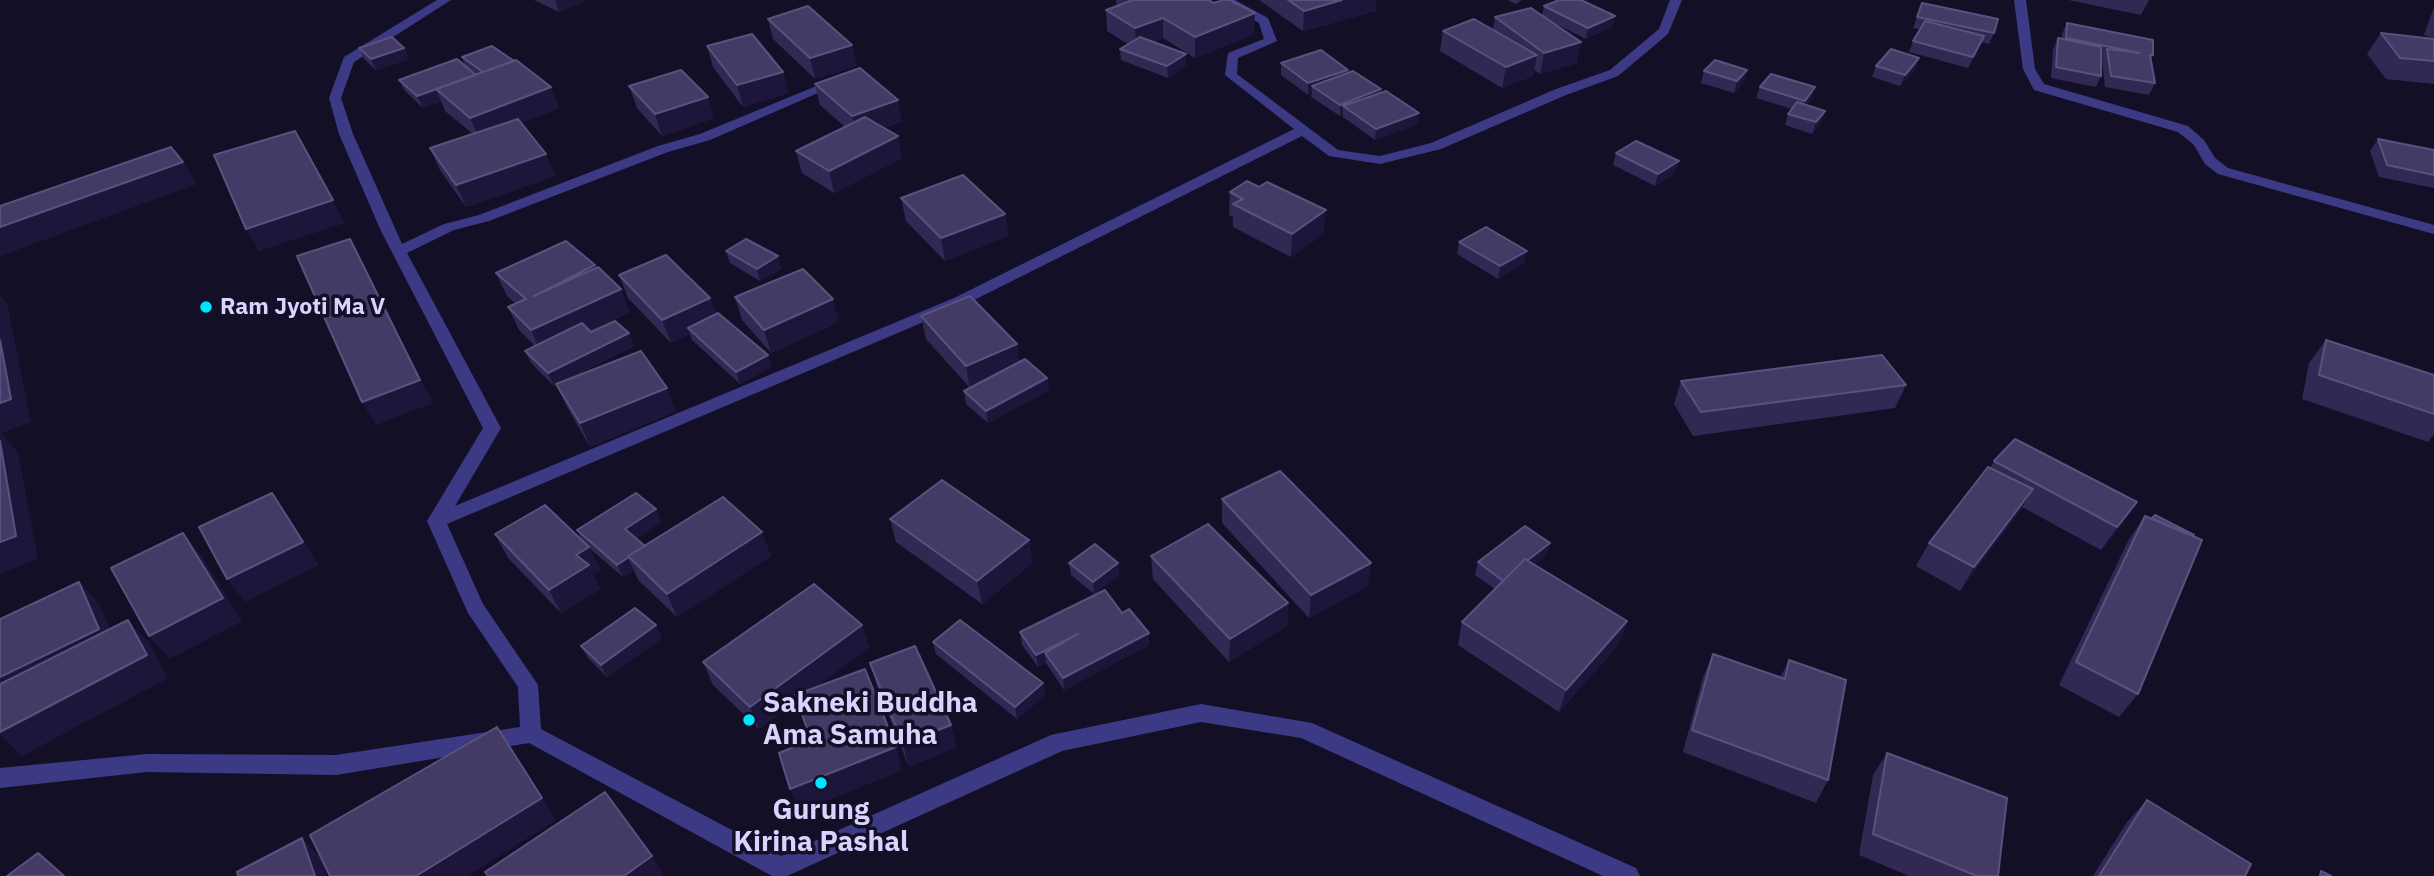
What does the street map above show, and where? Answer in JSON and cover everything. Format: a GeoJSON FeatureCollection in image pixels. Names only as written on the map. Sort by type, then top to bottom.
{"type":"FeatureCollection","features":[{"type":"Feature","properties":{"kind":"street"},"geometry":{"type":"LineString","coordinates":[[436,521],[492,428],[398,251],[346,134],[335,98],[348,60],[445,0]]}},
{"type":"Feature","properties":{"kind":"street"},"geometry":{"type":"LineString","coordinates":[[1227,0],[1264,21],[1271,41],[1232,56],[1231,75],[1334,153],[1380,160],[1436,146],[1560,92],[1614,73],[1664,31],[1676,0]]}},
{"type":"Feature","properties":{"kind":"street"},"geometry":{"type":"LineString","coordinates":[[2020,0],[2029,69],[2039,87],[2183,129],[2199,143],[2210,161],[2223,171],[2434,230]]}},
{"type":"Feature","properties":{"kind":"street"},"geometry":{"type":"LineString","coordinates":[[398,251],[449,227],[497,213],[663,149],[705,137],[835,83]]}},
{"type":"Feature","properties":{"kind":"street"},"geometry":{"type":"LineString","coordinates":[[436,521],[960,301],[1303,130]]}},
{"type":"Feature","properties":{"kind":"street"},"geometry":{"type":"LineString","coordinates":[[436,521],[475,608],[528,685],[531,734]]}},
{"type":"Feature","properties":{"kind":"street"},"geometry":{"type":"LineString","coordinates":[[0,778],[147,763],[336,765],[531,734],[774,872],[1059,742],[1201,713],[1304,729],[1628,876]]}},
{"type":"Feature","properties":{"kind":"building"},"geometry":{"type":"Polygon","coordinates":[[[1133,0],[1208,0],[1214,3],[1230,0],[1255,13],[1195,37],[1163,18],[1135,28],[1106,10],[1133,0]]]}},
{"type":"Feature","properties":{"kind":"building"},"geometry":{"type":"Polygon","coordinates":[[[1288,0],[1342,0],[1304,11],[1288,0]]]}},
{"type":"Feature","properties":{"kind":"building"},"geometry":{"type":"Polygon","coordinates":[[[1559,0],[1581,0],[1615,16],[1588,28],[1544,6],[1559,0]]]}},
{"type":"Feature","properties":{"kind":"building"},"geometry":{"type":"Polygon","coordinates":[[[1922,3],[1998,19],[1994,33],[1917,17],[1922,3]]]}},
{"type":"Feature","properties":{"kind":"building"},"geometry":{"type":"Polygon","coordinates":[[[808,6],[852,45],[810,58],[768,19],[808,6]]]}},
{"type":"Feature","properties":{"kind":"building"},"geometry":{"type":"Polygon","coordinates":[[[1531,8],[1581,42],[1544,53],[1495,17],[1531,8]]]}},
{"type":"Feature","properties":{"kind":"building"},"geometry":{"type":"Polygon","coordinates":[[[1474,19],[1537,55],[1506,67],[1443,31],[1474,19]]]}},
{"type":"Feature","properties":{"kind":"building"},"geometry":{"type":"Polygon","coordinates":[[[1925,21],[1984,36],[1973,57],[1913,41],[1925,21]]]}},
{"type":"Feature","properties":{"kind":"building"},"geometry":{"type":"Polygon","coordinates":[[[2067,23],[2153,40],[2153,55],[2150,55],[2155,83],[2111,76],[2107,49],[2140,53],[2066,38],[2067,23]]]}},
{"type":"Feature","properties":{"kind":"building"},"geometry":{"type":"Polygon","coordinates":[[[2381,33],[2434,39],[2434,61],[2400,58],[2381,33]]]}},
{"type":"Feature","properties":{"kind":"building"},"geometry":{"type":"Polygon","coordinates":[[[752,34],[783,72],[737,85],[707,46],[752,34]]]}},
{"type":"Feature","properties":{"kind":"building"},"geometry":{"type":"Polygon","coordinates":[[[392,37],[404,48],[371,59],[359,48],[392,37]]]}},
{"type":"Feature","properties":{"kind":"building"},"geometry":{"type":"Polygon","coordinates":[[[1140,37],[1186,54],[1167,66],[1120,49],[1140,37]]]}},
{"type":"Feature","properties":{"kind":"building"},"geometry":{"type":"Polygon","coordinates":[[[2058,38],[2101,47],[2101,76],[2056,67],[2058,38]]]}},
{"type":"Feature","properties":{"kind":"building"},"geometry":{"type":"Polygon","coordinates":[[[492,46],[514,61],[483,72],[462,57],[492,46]]]}},
{"type":"Feature","properties":{"kind":"building"},"geometry":{"type":"Polygon","coordinates":[[[1891,49],[1919,58],[1905,75],[1876,66],[1891,49]]]}},
{"type":"Feature","properties":{"kind":"building"},"geometry":{"type":"Polygon","coordinates":[[[1321,50],[1348,70],[1308,83],[1281,63],[1321,50]]]}},
{"type":"Feature","properties":{"kind":"building"},"geometry":{"type":"Polygon","coordinates":[[[457,59],[476,75],[417,96],[399,80],[457,59]]]}},
{"type":"Feature","properties":{"kind":"building"},"geometry":{"type":"Polygon","coordinates":[[[516,60],[551,87],[470,118],[436,89],[516,60]]]}},
{"type":"Feature","properties":{"kind":"building"},"geometry":{"type":"Polygon","coordinates":[[[1715,60],[1747,70],[1737,81],[1704,71],[1715,60]]]}},
{"type":"Feature","properties":{"kind":"building"},"geometry":{"type":"Polygon","coordinates":[[[860,68],[898,100],[852,116],[815,84],[860,68]]]}},
{"type":"Feature","properties":{"kind":"building"},"geometry":{"type":"Polygon","coordinates":[[[681,70],[708,97],[655,114],[629,86],[681,70]]]}},
{"type":"Feature","properties":{"kind":"building"},"geometry":{"type":"Polygon","coordinates":[[[1353,71],[1381,89],[1340,105],[1312,86],[1353,71]]]}},
{"type":"Feature","properties":{"kind":"building"},"geometry":{"type":"Polygon","coordinates":[[[1771,74],[1815,87],[1805,101],[1760,87],[1771,74]]]}},
{"type":"Feature","properties":{"kind":"building"},"geometry":{"type":"Polygon","coordinates":[[[1386,91],[1419,113],[1376,129],[1343,106],[1386,91]]]}},
{"type":"Feature","properties":{"kind":"building"},"geometry":{"type":"Polygon","coordinates":[[[1797,102],[1825,111],[1816,122],[1788,114],[1797,102]]]}},
{"type":"Feature","properties":{"kind":"building"},"geometry":{"type":"Polygon","coordinates":[[[865,117],[898,136],[829,171],[796,151],[865,117]]]}},
{"type":"Feature","properties":{"kind":"building"},"geometry":{"type":"Polygon","coordinates":[[[518,119],[546,154],[456,185],[430,148],[518,119]]]}},
{"type":"Feature","properties":{"kind":"building"},"geometry":{"type":"Polygon","coordinates":[[[295,131],[333,200],[246,229],[214,155],[295,131]]]}},
{"type":"Feature","properties":{"kind":"building"},"geometry":{"type":"Polygon","coordinates":[[[2378,139],[2434,150],[2434,175],[2387,165],[2378,139]]]}},
{"type":"Feature","properties":{"kind":"building"},"geometry":{"type":"Polygon","coordinates":[[[1636,141],[1679,161],[1658,174],[1616,153],[1636,141]]]}},
{"type":"Feature","properties":{"kind":"building"},"geometry":{"type":"Polygon","coordinates":[[[171,147],[183,162],[0,227],[0,206],[171,147]]]}},
{"type":"Feature","properties":{"kind":"building"},"geometry":{"type":"Polygon","coordinates":[[[963,175],[1005,214],[941,238],[901,198],[963,175]]]}},
{"type":"Feature","properties":{"kind":"building"},"geometry":{"type":"Polygon","coordinates":[[[1247,181],[1259,187],[1267,182],[1326,210],[1292,234],[1233,204],[1243,199],[1230,192],[1247,181]]]}},
{"type":"Feature","properties":{"kind":"building"},"geometry":{"type":"Polygon","coordinates":[[[1486,227],[1527,251],[1500,266],[1459,242],[1486,227]]]}},
{"type":"Feature","properties":{"kind":"building"},"geometry":{"type":"Polygon","coordinates":[[[350,239],[420,380],[362,402],[297,256],[350,239]]]}},
{"type":"Feature","properties":{"kind":"building"},"geometry":{"type":"Polygon","coordinates":[[[746,239],[778,256],[757,269],[726,251],[746,239]]]}},
{"type":"Feature","properties":{"kind":"building"},"geometry":{"type":"Polygon","coordinates":[[[566,241],[595,265],[534,296],[598,267],[621,289],[531,330],[508,307],[526,299],[496,273],[566,241]]]}},
{"type":"Feature","properties":{"kind":"building"},"geometry":{"type":"Polygon","coordinates":[[[666,255],[710,298],[662,320],[619,275],[666,255]]]}},
{"type":"Feature","properties":{"kind":"building"},"geometry":{"type":"Polygon","coordinates":[[[803,269],[833,299],[764,330],[735,297],[803,269]]]}},
{"type":"Feature","properties":{"kind":"building"},"geometry":{"type":"Polygon","coordinates":[[[970,296],[1017,344],[966,366],[921,316],[970,296]]]}},
{"type":"Feature","properties":{"kind":"building"},"geometry":{"type":"Polygon","coordinates":[[[718,313],[768,355],[736,372],[688,328],[718,313]]]}},
{"type":"Feature","properties":{"kind":"building"},"geometry":{"type":"Polygon","coordinates":[[[615,321],[629,333],[548,373],[525,351],[582,323],[591,332],[615,321]]]}},
{"type":"Feature","properties":{"kind":"building"},"geometry":{"type":"Polygon","coordinates":[[[0,340],[11,399],[0,403],[0,340]]]}},
{"type":"Feature","properties":{"kind":"building"},"geometry":{"type":"Polygon","coordinates":[[[2326,340],[2434,375],[2434,414],[2319,375],[2326,340]]]}},
{"type":"Feature","properties":{"kind":"building"},"geometry":{"type":"Polygon","coordinates":[[[641,351],[667,388],[580,423],[556,384],[641,351]]]}},
{"type":"Feature","properties":{"kind":"building"},"geometry":{"type":"Polygon","coordinates":[[[1882,355],[1906,385],[1701,412],[1681,381],[1882,355]]]}},
{"type":"Feature","properties":{"kind":"building"},"geometry":{"type":"Polygon","coordinates":[[[1025,359],[1047,378],[986,411],[964,391],[1025,359]]]}},
{"type":"Feature","properties":{"kind":"building"},"geometry":{"type":"Polygon","coordinates":[[[2015,439],[2137,502],[2117,527],[1994,461],[2015,439]]]}},
{"type":"Feature","properties":{"kind":"building"},"geometry":{"type":"Polygon","coordinates":[[[0,441],[16,536],[0,542],[0,441]]]}},
{"type":"Feature","properties":{"kind":"building"},"geometry":{"type":"Polygon","coordinates":[[[1988,467],[2033,489],[1974,567],[1929,543],[1988,467]]]}},
{"type":"Feature","properties":{"kind":"building"},"geometry":{"type":"Polygon","coordinates":[[[1280,471],[1371,563],[1311,595],[1222,499],[1280,471]]]}},
{"type":"Feature","properties":{"kind":"building"},"geometry":{"type":"Polygon","coordinates":[[[942,480],[1029,540],[977,581],[890,519],[942,480]]]}},
{"type":"Feature","properties":{"kind":"building"},"geometry":{"type":"Polygon","coordinates":[[[272,493],[303,542],[227,579],[199,527],[272,493]]]}},
{"type":"Feature","properties":{"kind":"building"},"geometry":{"type":"Polygon","coordinates":[[[636,493],[656,509],[625,529],[645,546],[617,565],[577,530],[636,493]]]}},
{"type":"Feature","properties":{"kind":"building"},"geometry":{"type":"Polygon","coordinates":[[[723,497],[762,532],[667,594],[628,556],[723,497]]]}},
{"type":"Feature","properties":{"kind":"building"},"geometry":{"type":"Polygon","coordinates":[[[545,505],[589,547],[576,555],[589,565],[549,590],[495,534],[545,505]]]}},
{"type":"Feature","properties":{"kind":"building"},"geometry":{"type":"Polygon","coordinates":[[[2155,515],[2194,535],[2152,518],[2155,515]]]}},
{"type":"Feature","properties":{"kind":"building"},"geometry":{"type":"Polygon","coordinates":[[[2145,516],[2202,540],[2138,694],[2076,662],[2145,516]]]}},
{"type":"Feature","properties":{"kind":"building"},"geometry":{"type":"Polygon","coordinates":[[[1208,524],[1288,603],[1230,639],[1151,556],[1208,524]]]}},
{"type":"Feature","properties":{"kind":"building"},"geometry":{"type":"Polygon","coordinates":[[[1525,526],[1550,543],[1528,560],[1525,559],[1503,581],[1478,562],[1525,526]]]}},
{"type":"Feature","properties":{"kind":"building"},"geometry":{"type":"Polygon","coordinates":[[[183,533],[223,598],[149,636],[111,568],[183,533]]]}},
{"type":"Feature","properties":{"kind":"building"},"geometry":{"type":"Polygon","coordinates":[[[1095,544],[1118,563],[1093,582],[1069,563],[1095,544]]]}},
{"type":"Feature","properties":{"kind":"building"},"geometry":{"type":"Polygon","coordinates":[[[1525,559],[1627,621],[1566,690],[1462,622],[1525,559]]]}},
{"type":"Feature","properties":{"kind":"building"},"geometry":{"type":"Polygon","coordinates":[[[79,582],[99,629],[0,677],[0,619],[79,582]]]}},
{"type":"Feature","properties":{"kind":"building"},"geometry":{"type":"Polygon","coordinates":[[[814,584],[862,625],[750,707],[703,662],[814,584]]]}},
{"type":"Feature","properties":{"kind":"building"},"geometry":{"type":"Polygon","coordinates":[[[1105,590],[1122,613],[1129,609],[1149,633],[1063,678],[1045,653],[1078,634],[1036,655],[1020,632],[1105,590]]]}},
{"type":"Feature","properties":{"kind":"building"},"geometry":{"type":"Polygon","coordinates":[[[635,608],[656,625],[601,665],[581,646],[635,608]]]}},
{"type":"Feature","properties":{"kind":"building"},"geometry":{"type":"Polygon","coordinates":[[[128,620],[147,655],[0,732],[0,684],[128,620]]]}},
{"type":"Feature","properties":{"kind":"building"},"geometry":{"type":"Polygon","coordinates":[[[960,620],[1043,683],[1015,707],[933,642],[960,620]]]}},
{"type":"Feature","properties":{"kind":"building"},"geometry":{"type":"Polygon","coordinates":[[[915,646],[951,725],[903,744],[870,663],[915,646]]]}},
{"type":"Feature","properties":{"kind":"building"},"geometry":{"type":"Polygon","coordinates":[[[1713,654],[1785,679],[1789,660],[1846,680],[1828,780],[1692,730],[1713,654]]]}},
{"type":"Feature","properties":{"kind":"building"},"geometry":{"type":"Polygon","coordinates":[[[865,669],[896,747],[790,789],[779,753],[811,740],[795,695],[865,669]]]}},
{"type":"Feature","properties":{"kind":"building"},"geometry":{"type":"Polygon","coordinates":[[[497,727],[542,798],[416,876],[330,876],[310,835],[497,727]]]}},
{"type":"Feature","properties":{"kind":"building"},"geometry":{"type":"Polygon","coordinates":[[[1887,753],[2007,798],[1998,876],[1977,876],[1873,834],[1887,753]]]}},
{"type":"Feature","properties":{"kind":"building"},"geometry":{"type":"Polygon","coordinates":[[[605,792],[652,856],[624,876],[488,876],[485,872],[605,792]]]}},
{"type":"Feature","properties":{"kind":"building"},"geometry":{"type":"Polygon","coordinates":[[[2147,800],[2251,864],[2245,876],[2099,876],[2147,800]]]}},
{"type":"Feature","properties":{"kind":"building"},"geometry":{"type":"Polygon","coordinates":[[[302,838],[315,876],[238,876],[237,872],[302,838]]]}},
{"type":"Feature","properties":{"kind":"building"},"geometry":{"type":"Polygon","coordinates":[[[38,853],[64,876],[7,876],[38,853]]]}},
{"type":"Feature","properties":{"kind":"place","name":"Ram Jyoti Ma V"},"geometry":{"type":"Point","coordinates":[206,307]}},
{"type":"Feature","properties":{"kind":"place","name":"Sakneki Buddha Ama Samuha"},"geometry":{"type":"Point","coordinates":[749,720]}},
{"type":"Feature","properties":{"kind":"place","name":"Gurung Kirina Pashal"},"geometry":{"type":"Point","coordinates":[821,783]}}]}
